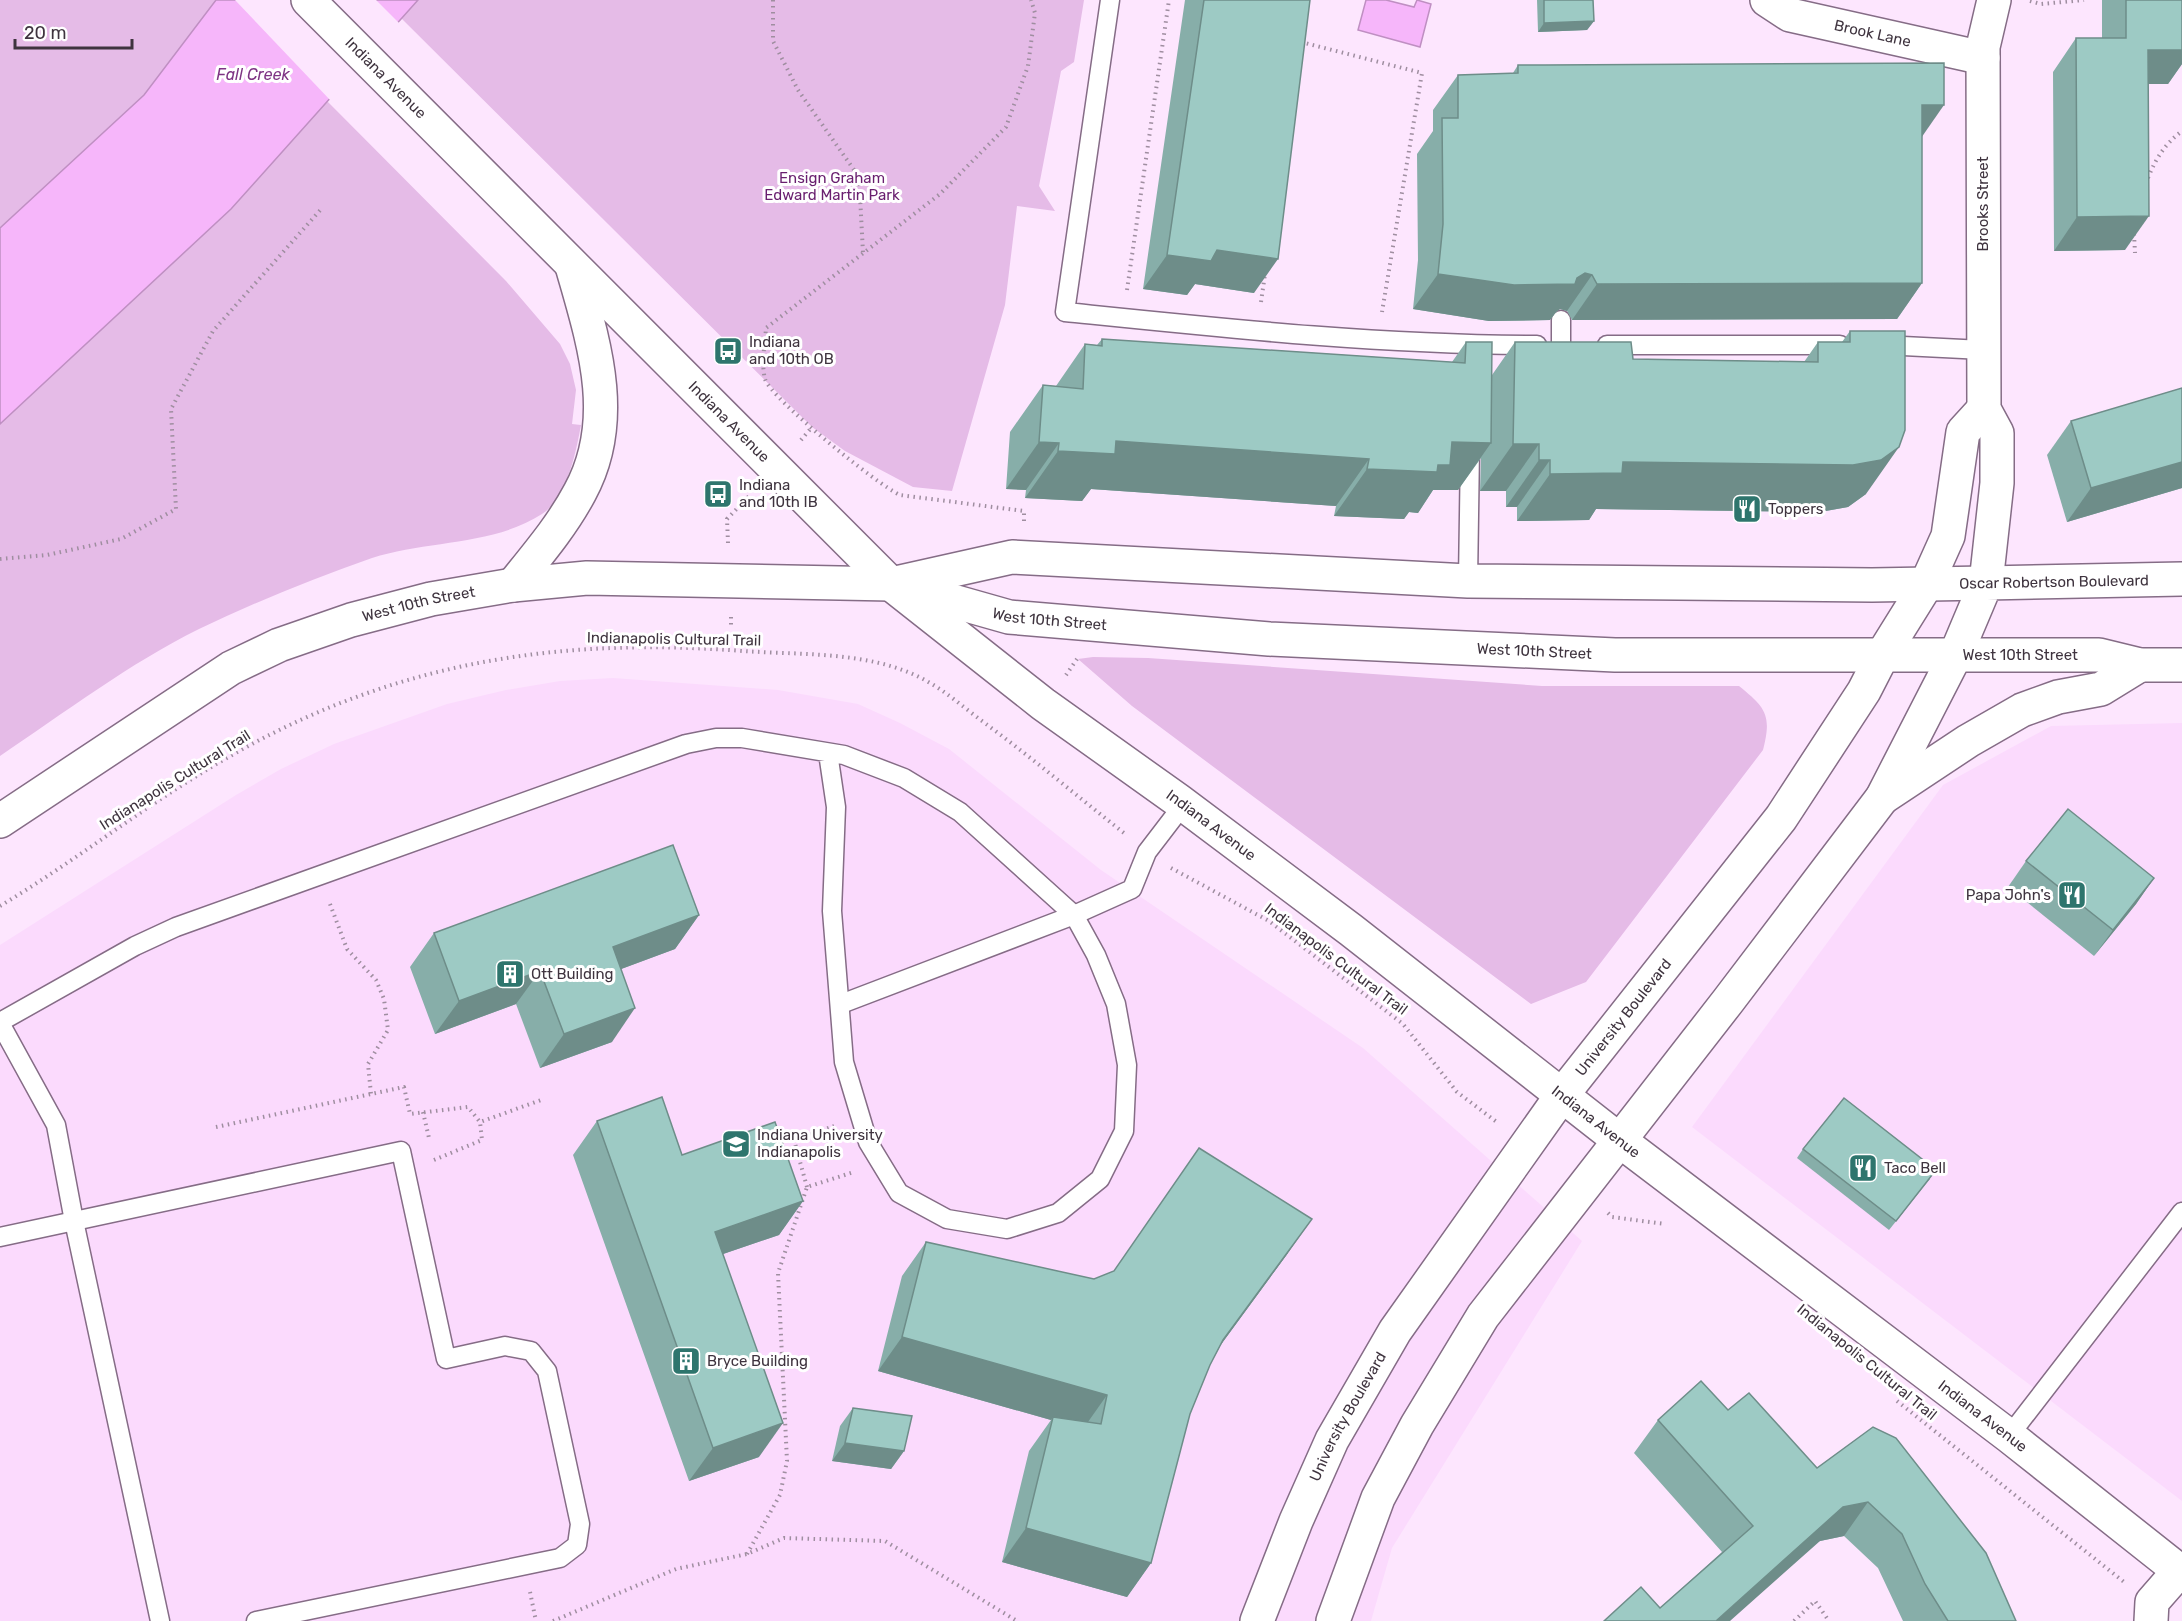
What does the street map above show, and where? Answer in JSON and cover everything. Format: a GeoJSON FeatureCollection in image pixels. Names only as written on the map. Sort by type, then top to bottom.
{"type":"FeatureCollection","features":[{"type":"Feature","properties":{"kind":"main road","name":"Indiana Avenue"},"geometry":{"type":"LineString","coordinates":[[308,0],[891,584],[1043,705],[1183,805],[1351,930],[1619,1140],[2009,1436],[2181,1572]]}},
{"type":"Feature","properties":{"kind":"main road","name":"Brook Lane"},"geometry":{"type":"LineString","coordinates":[[1767,0],[1790,15],[1983,58]]}},
{"type":"Feature","properties":{"kind":"main road","name":"Brooks Street"},"geometry":{"type":"LineString","coordinates":[[1986,584],[1995,514],[1997,433],[1984,409],[1983,47],[1994,0]]}},
{"type":"Feature","properties":{"kind":"main road"},"geometry":{"type":"LineString","coordinates":[[513,585],[560,525],[576,499],[587,477],[599,438],[601,397],[596,351],[572,266]]}},
{"type":"Feature","properties":{"kind":"main road"},"geometry":{"type":"LineString","coordinates":[[1926,585],[1948,536],[1963,432],[1984,409]]}},
{"type":"Feature","properties":{"kind":"main road","name":"West 10th Street"},"geometry":{"type":"LineString","coordinates":[[0,821],[231,668],[256,655],[314,632],[377,613],[440,597],[513,585],[587,578],[891,584],[1012,557],[1468,582],[1926,585]]}},
{"type":"Feature","properties":{"kind":"main road","name":"Oscar Robertson Boulevard"},"geometry":{"type":"LineString","coordinates":[[1926,585],[2182,579]]}},
{"type":"Feature","properties":{"kind":"main road","name":"West 10th Street"},"geometry":{"type":"LineString","coordinates":[[891,584],[1009,617],[1269,639],[1615,655],[2099,655],[2139,665],[2182,665]]}},
{"type":"Feature","properties":{"kind":"main road"},"geometry":{"type":"LineString","coordinates":[[1333,1621],[1378,1498],[1417,1425],[1483,1316],[1882,798],[1956,654],[1986,584]]}},
{"type":"Feature","properties":{"kind":"main road","name":"University Boulevard"},"geometry":{"type":"LineString","coordinates":[[1257,1621],[1296,1521],[1338,1430],[1395,1331],[1562,1095],[1781,818],[1864,692],[1883,654],[1926,585]]}},
{"type":"Feature","properties":{"kind":"main road"},"geometry":{"type":"LineString","coordinates":[[1882,798],[1968,741],[2022,710],[2058,697],[2101,689],[2139,665]]}},
{"type":"Feature","properties":{"kind":"main road"},"geometry":{"type":"LineString","coordinates":[[2151,1621],[2152,1602],[2181,1572]]}},
{"type":"Feature","properties":{"kind":"lane"},"geometry":{"type":"LineString","coordinates":[[1110,0],[1065,312],[1258,332],[1378,340],[1471,351],[1561,345],[1862,345],[1983,350]]}},
{"type":"Feature","properties":{"kind":"lane"},"geometry":{"type":"LineString","coordinates":[[1561,320],[1561,345]]}},
{"type":"Feature","properties":{"kind":"lane"},"geometry":{"type":"LineString","coordinates":[[1468,582],[1470,426]]}},
{"type":"Feature","properties":{"kind":"lane"},"geometry":{"type":"LineString","coordinates":[[160,1621],[74,1221],[56,1125],[0,1022],[135,946],[176,927],[665,751],[716,738],[742,738],[844,755],[904,778],[960,813],[1074,915],[1096,955],[1116,1004],[1127,1065],[1124,1131],[1100,1179],[1058,1213],[1007,1229],[946,1219],[899,1192],[868,1142],[844,1062],[832,911],[836,807],[828,753]]}},
{"type":"Feature","properties":{"kind":"lane"},"geometry":{"type":"LineString","coordinates":[[841,1004],[1074,915],[1132,889],[1147,852],[1183,805]]}},
{"type":"Feature","properties":{"kind":"lane"},"geometry":{"type":"LineString","coordinates":[[0,1237],[401,1151],[447,1359],[505,1346],[531,1351],[547,1371],[580,1524],[577,1545],[560,1558],[256,1621]]}},
{"type":"Feature","properties":{"kind":"lane"},"geometry":{"type":"LineString","coordinates":[[2009,1436],[2182,1212]]}},
{"type":"Feature","properties":{"kind":"path"},"geometry":{"type":"LineString","coordinates":[[773,0],[773,41],[798,90],[859,177],[863,254]]}},
{"type":"Feature","properties":{"kind":"path"},"geometry":{"type":"LineString","coordinates":[[1024,511],[900,495],[885,488],[833,447],[765,381],[766,328],[940,194],[1006,127],[1028,66],[1035,13],[1031,0]]}},
{"type":"Feature","properties":{"kind":"path"},"geometry":{"type":"LineString","coordinates":[[1122,318],[1170,0]]}},
{"type":"Feature","properties":{"kind":"path"},"geometry":{"type":"LineString","coordinates":[[2026,0],[2041,4],[2085,0]]}},
{"type":"Feature","properties":{"kind":"path"},"geometry":{"type":"LineString","coordinates":[[1298,53],[1302,31]]}},
{"type":"Feature","properties":{"kind":"path"},"geometry":{"type":"LineString","coordinates":[[1300,41],[1422,73],[1378,340]]}},
{"type":"Feature","properties":{"kind":"path"},"geometry":{"type":"LineString","coordinates":[[2144,187],[2157,157],[2170,140],[2182,131]]}},
{"type":"Feature","properties":{"kind":"path"},"geometry":{"type":"LineString","coordinates":[[0,559],[47,555],[121,538],[176,509],[171,409],[213,331],[324,207]]}},
{"type":"Feature","properties":{"kind":"path"},"geometry":{"type":"LineString","coordinates":[[2133,223],[2135,253]]}},
{"type":"Feature","properties":{"kind":"path"},"geometry":{"type":"LineString","coordinates":[[1258,332],[1267,262]]}},
{"type":"Feature","properties":{"kind":"path","name":"Indianapolis Cultural Trail"},"geometry":{"type":"LineString","coordinates":[[0,906],[241,750],[307,717],[363,693],[416,676],[506,656],[551,650],[654,647],[731,650],[853,659],[893,665],[937,687],[1108,820]]}},
{"type":"Feature","properties":{"kind":"path","name":"Indianapolis Cultural Trail"},"geometry":{"type":"LineString","coordinates":[[1166,865],[1269,921],[1395,1017],[1457,1092],[1496,1122]]}},
{"type":"Feature","properties":{"kind":"path"},"geometry":{"type":"LineString","coordinates":[[330,904],[347,948],[376,980],[384,999],[388,1030],[368,1064],[371,1094]]}},
{"type":"Feature","properties":{"kind":"path"},"geometry":{"type":"LineString","coordinates":[[216,1127],[404,1087],[410,1114],[468,1107],[480,1122],[482,1140],[434,1162],[432,1152]]}},
{"type":"Feature","properties":{"kind":"path"},"geometry":{"type":"LineString","coordinates":[[480,1122],[544,1099]]}},
{"type":"Feature","properties":{"kind":"path"},"geometry":{"type":"LineString","coordinates":[[423,1113],[430,1142]]}},
{"type":"Feature","properties":{"kind":"path"},"geometry":{"type":"LineString","coordinates":[[747,1554],[780,1495],[787,1461],[778,1273],[807,1187],[794,1140],[840,1124]]}},
{"type":"Feature","properties":{"kind":"path"},"geometry":{"type":"LineString","coordinates":[[807,1187],[857,1171]]}},
{"type":"Feature","properties":{"kind":"path"},"geometry":{"type":"LineString","coordinates":[[1612,1217],[1665,1224],[1674,1230]]}},
{"type":"Feature","properties":{"kind":"path","name":"Indianapolis Cultural Trail"},"geometry":{"type":"LineString","coordinates":[[1890,1395],[2091,1558]]}},
{"type":"Feature","properties":{"kind":"path"},"geometry":{"type":"LineString","coordinates":[[554,1621],[676,1569],[747,1554],[784,1538],[885,1541],[1017,1621]]}},
{"type":"Feature","properties":{"kind":"path"},"geometry":{"type":"LineString","coordinates":[[1794,1621],[1815,1600],[1828,1621]]}},
{"type":"Feature","properties":{"kind":"shaded area","name":"Indiana University Indianapolis"},"geometry":{"type":"Polygon","coordinates":[[[613,678],[778,690],[858,704],[949,749],[1101,870],[1363,1048],[1582,1241],[1392,1548],[1371,1621],[0,1621],[0,945],[236,795],[281,769],[334,744],[447,704],[506,690],[560,681],[613,678]]]}},
{"type":"Feature","properties":{"kind":"shaded area"},"geometry":{"type":"Polygon","coordinates":[[[2182,723],[2182,1501],[1692,1127],[1943,785],[2051,726],[2182,723]]]}},
{"type":"Feature","properties":{"kind":"green space"},"geometry":{"type":"Polygon","coordinates":[[[0,0],[216,0],[144,95],[0,228],[0,0]]]}},
{"type":"Feature","properties":{"kind":"green space","name":"Ensign Graham Edward Martin Park"},"geometry":{"type":"Polygon","coordinates":[[[415,0],[1084,0],[1074,62],[1061,71],[1039,186],[1055,211],[1017,206],[1005,305],[952,491],[913,487],[845,451],[812,427],[401,18],[416,2],[415,0]]]}},
{"type":"Feature","properties":{"kind":"green space"},"geometry":{"type":"Polygon","coordinates":[[[327,101],[506,281],[560,344],[570,364],[576,390],[572,424],[581,425],[573,461],[564,486],[551,507],[523,524],[481,537],[393,552],[372,558],[284,591],[199,629],[148,657],[0,756],[0,424],[231,209],[327,101]]]}},
{"type":"Feature","properties":{"kind":"green space"},"geometry":{"type":"Polygon","coordinates":[[[1148,658],[1542,686],[1739,686],[1761,707],[1766,720],[1766,738],[1763,750],[1586,982],[1531,1004],[1132,706],[1078,659],[1148,658]]]}},
{"type":"Feature","properties":{"kind":"water","name":"Fall Creek"},"geometry":{"type":"Polygon","coordinates":[[[216,0],[418,0],[231,209],[0,424],[0,228],[144,95],[216,0]]]}},
{"type":"Feature","properties":{"kind":"water"},"geometry":{"type":"Polygon","coordinates":[[[1366,0],[1386,0],[1414,7],[1417,0],[1431,4],[1420,47],[1358,30],[1366,0]]]}},
{"type":"Feature","properties":{"kind":"pier"},"geometry":{"type":"Polygon","coordinates":[[[235,0],[376,0],[400,24],[331,101],[235,0]]]}},
{"type":"Feature","properties":{"kind":"building"},"geometry":{"type":"Polygon","coordinates":[[[1204,0],[1310,0],[1278,259],[1217,250],[1211,261],[1167,255],[1204,0]]]}},
{"type":"Feature","properties":{"kind":"building"},"geometry":{"type":"Polygon","coordinates":[[[1544,0],[1593,0],[1594,21],[1544,23],[1544,0]]]}},
{"type":"Feature","properties":{"kind":"building"},"geometry":{"type":"Polygon","coordinates":[[[2126,0],[2182,0],[2182,50],[2148,50],[2149,216],[2077,217],[2076,38],[2126,38],[2126,0]]]}},
{"type":"Feature","properties":{"kind":"building"},"geometry":{"type":"Polygon","coordinates":[[[1944,63],[1944,105],[1922,105],[1922,283],[1597,284],[1592,275],[1585,273],[1577,278],[1575,284],[1514,285],[1438,274],[1443,224],[1442,118],[1458,118],[1458,75],[1518,73],[1518,65],[1944,63]]]}},
{"type":"Feature","properties":{"kind":"building"},"geometry":{"type":"Polygon","coordinates":[[[1850,331],[1905,331],[1905,430],[1899,447],[1881,460],[1853,465],[1623,462],[1622,473],[1550,474],[1550,460],[1539,460],[1539,444],[1513,444],[1515,342],[1631,342],[1633,359],[1818,362],[1818,342],[1850,342],[1850,331]]]}},
{"type":"Feature","properties":{"kind":"building"},"geometry":{"type":"Polygon","coordinates":[[[1102,339],[1465,363],[1466,342],[1492,342],[1491,443],[1452,442],[1450,465],[1438,465],[1437,472],[1367,469],[1369,459],[1116,441],[1115,454],[1058,451],[1059,443],[1039,442],[1043,385],[1083,389],[1085,344],[1102,346],[1102,339]]]}},
{"type":"Feature","properties":{"kind":"building"},"geometry":{"type":"Polygon","coordinates":[[[2182,388],[2182,462],[2091,488],[2071,421],[2182,388]]]}},
{"type":"Feature","properties":{"kind":"building"},"geometry":{"type":"Polygon","coordinates":[[[2068,809],[2154,878],[2113,930],[2026,861],[2068,809]]]}},
{"type":"Feature","properties":{"kind":"building","name":"Ott Building"},"geometry":{"type":"Polygon","coordinates":[[[673,845],[699,915],[613,947],[635,1008],[564,1034],[540,971],[459,1001],[434,933],[673,845]]]}},
{"type":"Feature","properties":{"kind":"building"},"geometry":{"type":"Polygon","coordinates":[[[662,1097],[682,1155],[775,1122],[803,1201],[715,1232],[783,1423],[713,1448],[597,1121],[662,1097]]]}},
{"type":"Feature","properties":{"kind":"building","name":"Taco Bell"},"geometry":{"type":"Polygon","coordinates":[[[1844,1098],[1936,1170],[1896,1221],[1803,1149],[1844,1098]]]}},
{"type":"Feature","properties":{"kind":"building"},"geometry":{"type":"Polygon","coordinates":[[[1199,1148],[1312,1219],[1223,1340],[1210,1365],[1190,1414],[1151,1563],[1026,1528],[1053,1417],[1101,1424],[1107,1395],[902,1337],[926,1242],[1094,1279],[1114,1271],[1199,1148]]]}},
{"type":"Feature","properties":{"kind":"building"},"geometry":{"type":"Polygon","coordinates":[[[1701,1381],[1728,1410],[1749,1393],[1817,1468],[1873,1427],[1896,1438],[1986,1553],[2016,1621],[1948,1621],[1925,1584],[1902,1534],[1868,1502],[1843,1507],[1716,1621],[1604,1621],[1641,1587],[1660,1608],[1753,1526],[1658,1420],[1701,1381]]]}},
{"type":"Feature","properties":{"kind":"building"},"geometry":{"type":"Polygon","coordinates":[[[853,1408],[912,1416],[904,1451],[845,1443],[853,1408]]]}},
{"type":"Feature","properties":{"kind":"place","name":"Indiana and 10th OB"},"geometry":{"type":"Point","coordinates":[728,351]}},
{"type":"Feature","properties":{"kind":"place","name":"Indiana and 10th IB"},"geometry":{"type":"Point","coordinates":[718,494]}},
{"type":"Feature","properties":{"kind":"place","name":"Toppers"},"geometry":{"type":"Point","coordinates":[1747,509]}},
{"type":"Feature","properties":{"kind":"place","name":"Papa John's"},"geometry":{"type":"Point","coordinates":[2072,895]}},
{"type":"Feature","properties":{"kind":"place","name":"Ott Building"},"geometry":{"type":"Point","coordinates":[510,974]}},
{"type":"Feature","properties":{"kind":"place","name":"Indiana University Indianapolis"},"geometry":{"type":"Point","coordinates":[736,1144]}},
{"type":"Feature","properties":{"kind":"place","name":"Taco Bell"},"geometry":{"type":"Point","coordinates":[1863,1168]}},
{"type":"Feature","properties":{"kind":"place","name":"Bryce Building"},"geometry":{"type":"Point","coordinates":[686,1361]}}]}
